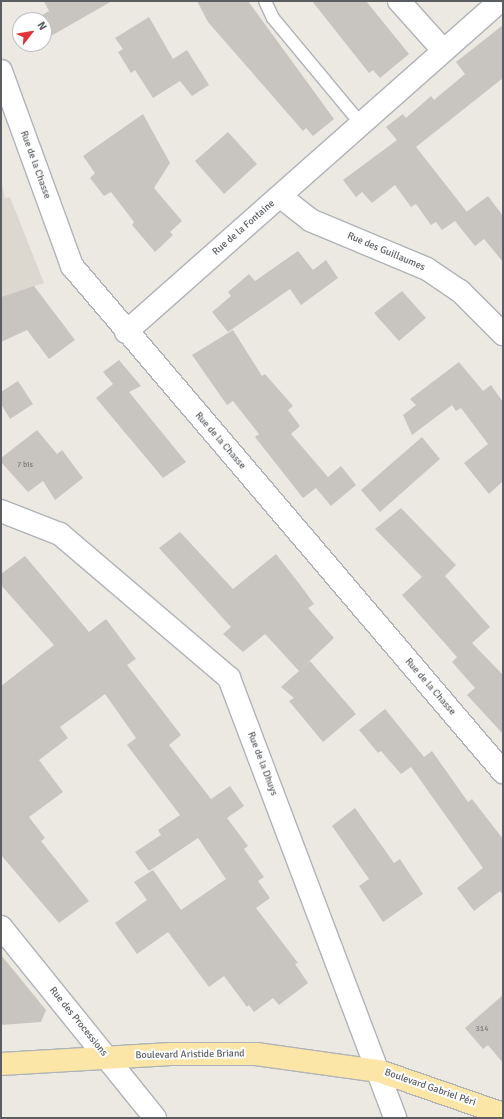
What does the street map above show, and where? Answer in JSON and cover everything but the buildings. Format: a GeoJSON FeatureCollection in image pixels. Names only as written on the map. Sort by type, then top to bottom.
{"type":"FeatureCollection","features":[{"type":"Feature","properties":{"kind":"main road","name":"Boulevard Aristide Briand"},"geometry":{"type":"LineString","coordinates":[[1,1064],[106,1058],[256,1054],[378,1071]]}},
{"type":"Feature","properties":{"kind":"main road","name":"Boulevard Gabriel Péri"},"geometry":{"type":"LineString","coordinates":[[378,1071],[503,1114]]}},
{"type":"Feature","properties":{"kind":"street"},"geometry":{"type":"LineString","coordinates":[[399,1],[442,50]]}},
{"type":"Feature","properties":{"kind":"street","name":"Rue de la Fontaine"},"geometry":{"type":"LineString","coordinates":[[126,332],[281,197],[442,50],[500,1]]}},
{"type":"Feature","properties":{"kind":"street","name":"Rue de la Chasse"},"geometry":{"type":"LineString","coordinates":[[1,71],[72,266],[126,332],[503,772]]}},
{"type":"Feature","properties":{"kind":"street","name":"Rue des Guillaumes"},"geometry":{"type":"LineString","coordinates":[[281,197],[310,220],[427,269],[460,291],[503,334]]}},
{"type":"Feature","properties":{"kind":"street","name":"Rue de la Dhuys"},"geometry":{"type":"LineString","coordinates":[[1,511],[60,534],[230,678],[395,1118]]}},
{"type":"Feature","properties":{"kind":"street","name":"Rue des Processions"},"geometry":{"type":"LineString","coordinates":[[1,927],[155,1118]]}},
{"type":"Feature","properties":{"kind":"lane"},"geometry":{"type":"LineString","coordinates":[[265,1],[273,18],[361,124]]}},
{"type":"Feature","properties":{"kind":"shaded area"},"geometry":{"type":"Polygon","coordinates":[[[2,183],[5,198],[10,197],[44,283],[1,297],[2,183]]]}}]}
